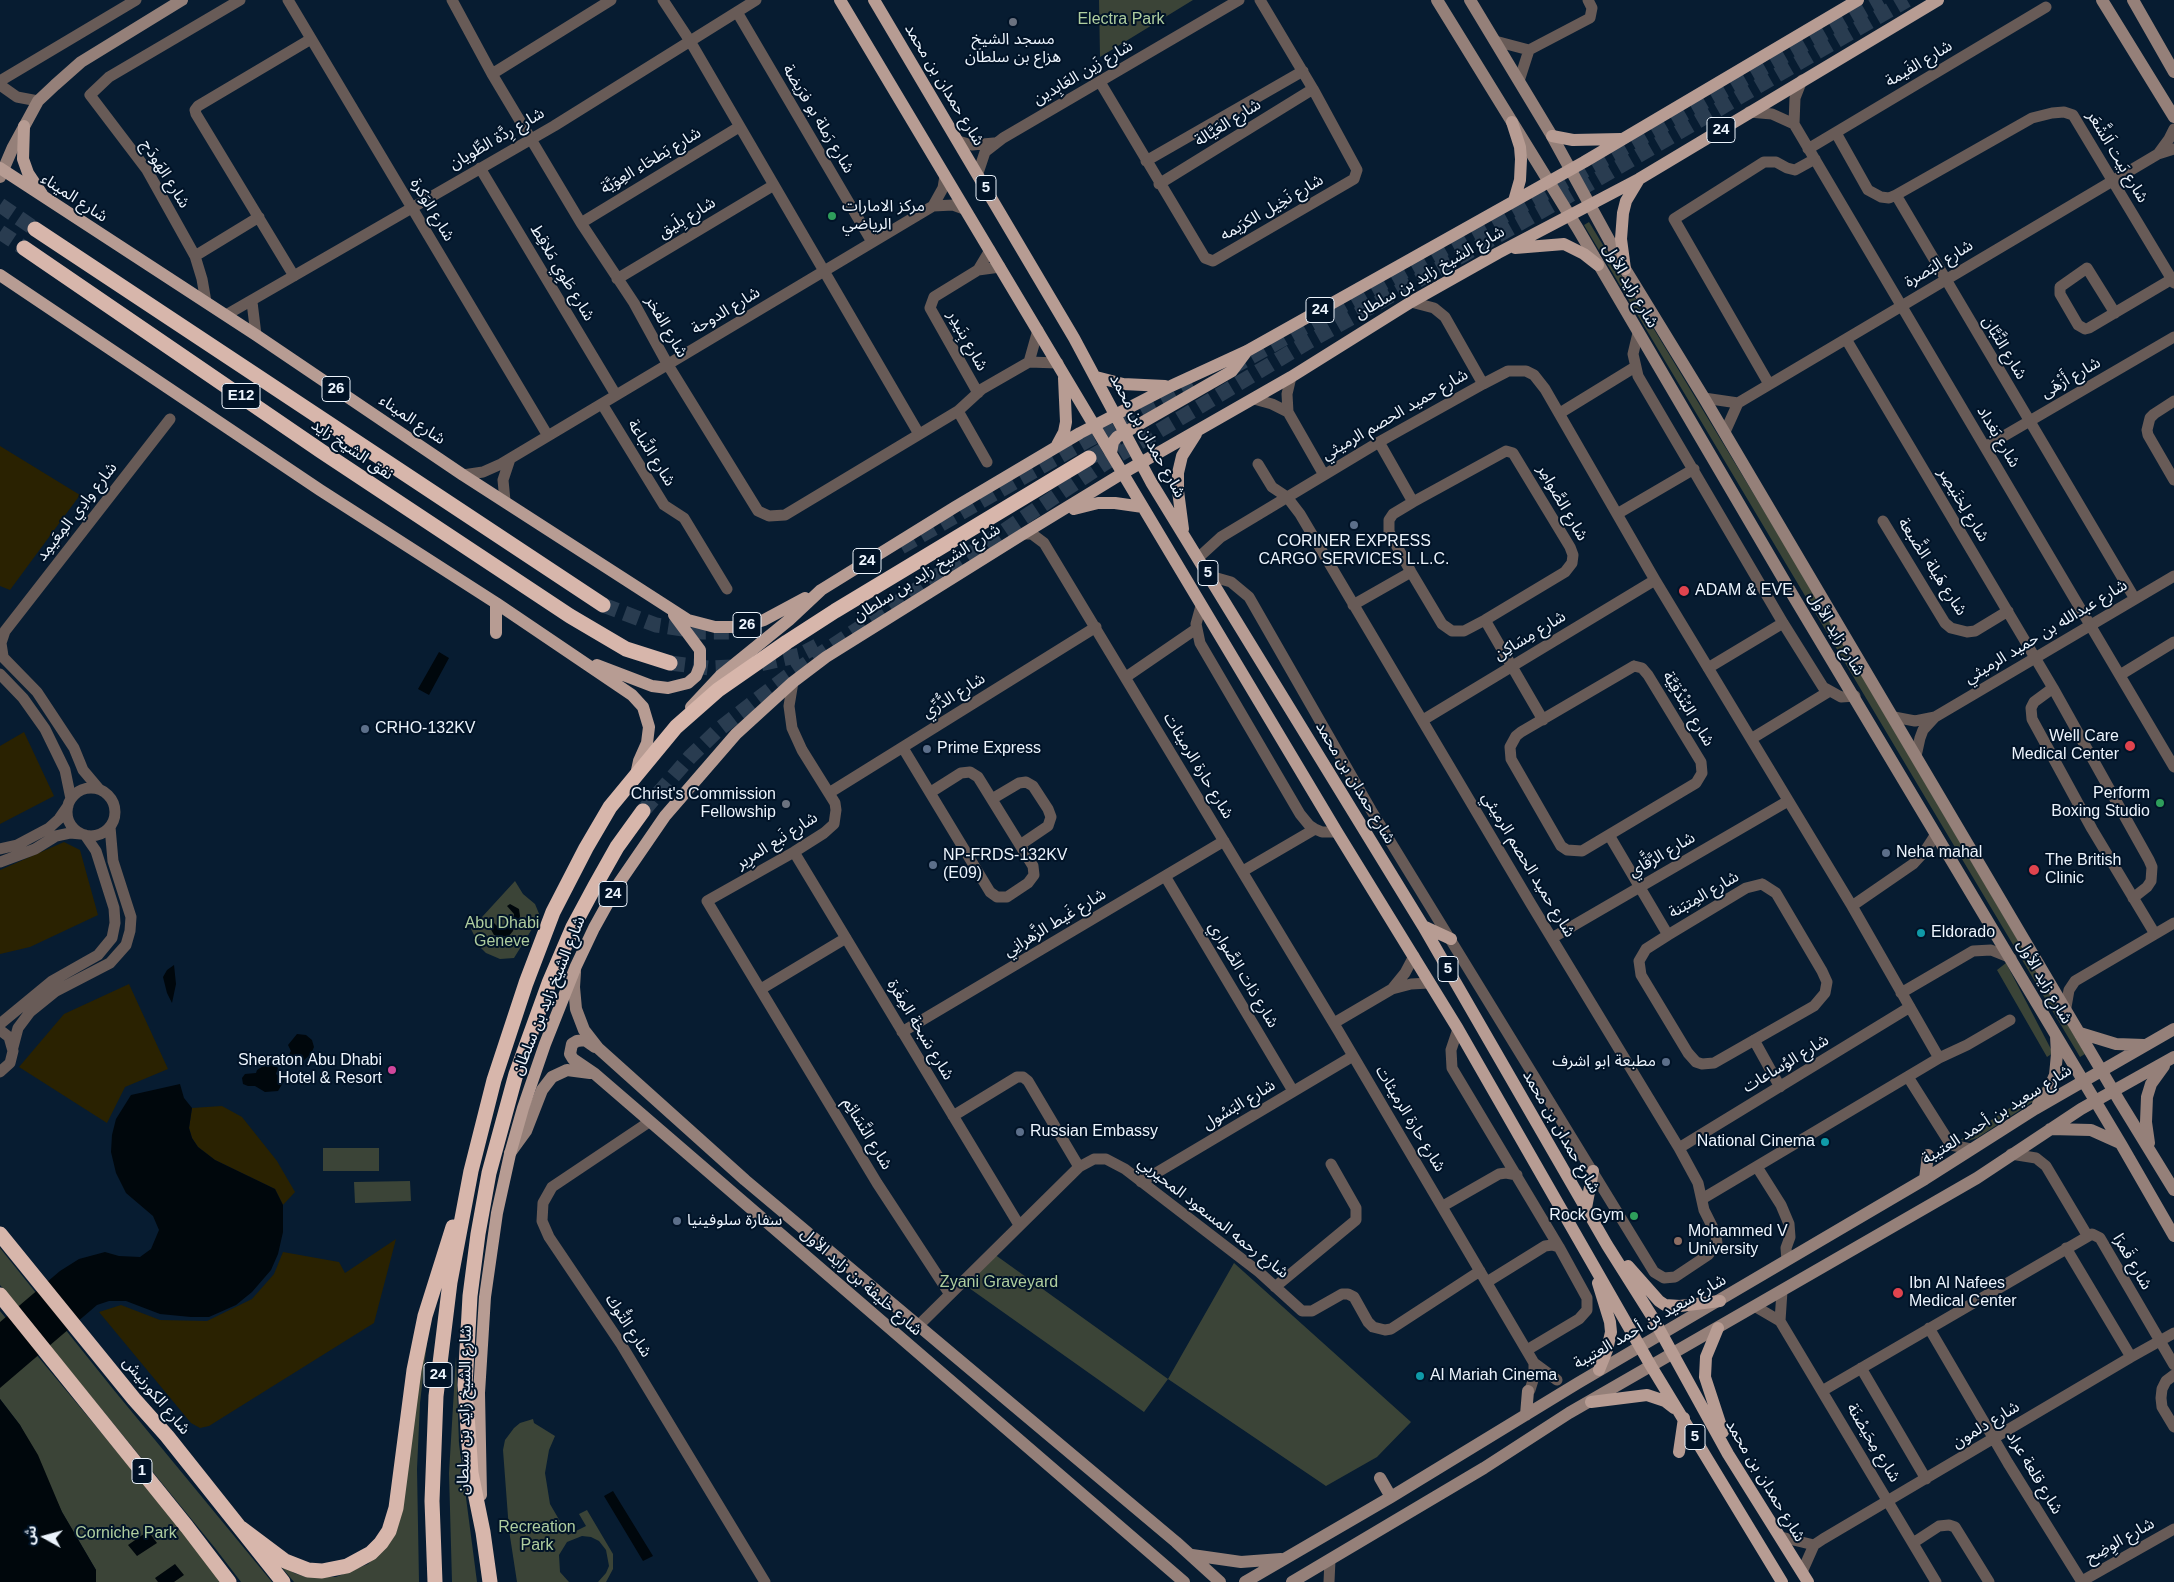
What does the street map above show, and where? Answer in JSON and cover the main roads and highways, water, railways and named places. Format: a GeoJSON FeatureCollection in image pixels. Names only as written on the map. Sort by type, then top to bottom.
{"type":"FeatureCollection","features":[{"type":"Feature","properties":{"kind":"highway","name":"نفق الشيخ زايد"},"geometry":{"type":"LineString","coordinates":[[35,229],[603,605]]}},
{"type":"Feature","properties":{"kind":"highway","name":"نفق الشيخ زايد"},"geometry":{"type":"LineString","coordinates":[[24,248],[321,451],[570,616],[626,649],[670,663]]}},
{"type":"Feature","properties":{"kind":"highway"},"geometry":{"type":"LineString","coordinates":[[676,727],[718,690],[787,642],[1089,458]]}},
{"type":"Feature","properties":{"kind":"highway","name":"شارع الشيخ زايد بن سلطان"},"geometry":{"type":"LineString","coordinates":[[435,1582],[432,1501],[436,1396],[450,1282],[471,1170],[494,1080],[510,1027],[553,912],[586,848],[610,807],[676,727]]}},
{"type":"Feature","properties":{"kind":"highway"},"geometry":{"type":"LineString","coordinates":[[484,1532],[471,1473],[465,1385],[470,1296],[489,1172],[516,1074],[549,983],[573,927],[595,886],[617,847],[642,811]]}},
{"type":"Feature","properties":{"kind":"highway"},"geometry":{"type":"LineString","coordinates":[[241,1528],[285,1561],[302,1568],[322,1571],[337,1569],[359,1561],[371,1553],[385,1537],[396,1508],[411,1387],[425,1316],[471,1170]]}},
{"type":"Feature","properties":{"kind":"highway","name":"شارع الكورنيش"},"geometry":{"type":"LineString","coordinates":[[0,1234],[134,1399],[167,1436],[283,1582]]}},
{"type":"Feature","properties":{"kind":"highway","name":"1"},"geometry":{"type":"LineString","coordinates":[[4,1300],[229,1582]]}},
{"type":"Feature","properties":{"kind":"highway","name":"شارع الشيخ زايد بن سلطان"},"geometry":{"type":"LineString","coordinates":[[484,1532],[490,1582]]}},
{"type":"Feature","properties":{"kind":"main road"},"geometry":{"type":"LineString","coordinates":[[1,171],[38,101],[81,62],[182,0]]}},
{"type":"Feature","properties":{"kind":"main road","name":"5"},"geometry":{"type":"LineString","coordinates":[[840,0],[1095,425],[1201,606],[1458,1029],[1640,1346],[1782,1582]]}},
{"type":"Feature","properties":{"kind":"main road","name":"شارع حمدان بن محمد"},"geometry":{"type":"LineString","coordinates":[[874,0],[978,173],[1096,377],[1141,464],[1423,926],[1607,1245],[1673,1354],[1728,1454],[1805,1577]]}},
{"type":"Feature","properties":{"kind":"main road","name":"شارع زايد الأول"},"geometry":{"type":"LineString","coordinates":[[1437,0],[1569,215],[2122,1144],[2174,1236]]}},
{"type":"Feature","properties":{"kind":"main road","name":"شارع الشيخ زايد بن سلطان"},"geometry":{"type":"LineString","coordinates":[[676,727],[702,694],[720,676],[789,620],[821,590],[954,507],[1095,425],[1171,386],[1247,351],[1624,139],[1858,0]]}},
{"type":"Feature","properties":{"kind":"main road","name":"شارع الشيخ زايد بن سلطان"},"geometry":{"type":"LineString","coordinates":[[484,1532],[478,1443],[482,1339],[492,1246],[510,1154],[536,1067],[576,966],[619,883],[665,816],[736,734],[792,682],[866,631],[1023,534],[1123,473],[1291,377],[1411,302],[1498,253],[1639,179],[1938,0]]}},
{"type":"Feature","properties":{"kind":"main road"},"geometry":{"type":"LineString","coordinates":[[2102,0],[2174,117]]}},
{"type":"Feature","properties":{"kind":"main road"},"geometry":{"type":"LineString","coordinates":[[2134,0],[2174,72]]}},
{"type":"Feature","properties":{"kind":"main road","name":"شارع زايد الأول"},"geometry":{"type":"LineString","coordinates":[[1473,2],[1552,136],[1625,269],[1704,398],[2174,1190]]}},
{"type":"Feature","properties":{"kind":"main road"},"geometry":{"type":"LineString","coordinates":[[1512,122],[1518,140],[1521,160],[1520,180],[1514,201]]}},
{"type":"Feature","properties":{"kind":"main road"},"geometry":{"type":"LineString","coordinates":[[24,126],[23,159],[28,173],[44,199]]}},
{"type":"Feature","properties":{"kind":"main road"},"geometry":{"type":"LineString","coordinates":[[1552,136],[1573,140],[1624,139]]}},
{"type":"Feature","properties":{"kind":"main road","name":"شارع الميناء"},"geometry":{"type":"LineString","coordinates":[[1,171],[226,315],[463,474],[688,620],[706,626],[741,627],[764,620],[821,590]]}},
{"type":"Feature","properties":{"kind":"main road"},"geometry":{"type":"LineString","coordinates":[[1625,269],[1621,239],[1623,213],[1626,200],[1639,179]]}},
{"type":"Feature","properties":{"kind":"main road"},"geometry":{"type":"LineString","coordinates":[[1498,253],[1529,246],[1564,244],[1584,254],[1598,265]]}},
{"type":"Feature","properties":{"kind":"main road"},"geometry":{"type":"LineString","coordinates":[[0,275],[320,490],[496,603],[632,695],[643,707],[648,720],[649,735],[636,775]]}},
{"type":"Feature","properties":{"kind":"main road"},"geometry":{"type":"LineString","coordinates":[[0,287],[22,290]]}},
{"type":"Feature","properties":{"kind":"main road"},"geometry":{"type":"LineString","coordinates":[[1111,454],[1113,442],[1125,432],[1232,372],[1247,351]]}},
{"type":"Feature","properties":{"kind":"main road"},"geometry":{"type":"LineString","coordinates":[[1056,447],[1061,440],[1066,422],[1061,368]]}},
{"type":"Feature","properties":{"kind":"main road"},"geometry":{"type":"LineString","coordinates":[[1096,377],[1135,386],[1171,386]]}},
{"type":"Feature","properties":{"kind":"main road"},"geometry":{"type":"LineString","coordinates":[[1186,540],[1180,509],[1179,467],[1186,447],[1206,426]]}},
{"type":"Feature","properties":{"kind":"main road"},"geometry":{"type":"LineString","coordinates":[[1051,518],[1066,511],[1098,504],[1124,504],[1143,507]]}},
{"type":"Feature","properties":{"kind":"main road"},"geometry":{"type":"LineString","coordinates":[[496,603],[496,633]]}},
{"type":"Feature","properties":{"kind":"main road"},"geometry":{"type":"LineString","coordinates":[[570,654],[652,686],[668,688],[688,683],[696,676],[700,666],[700,650],[670,609]]}},
{"type":"Feature","properties":{"kind":"main road"},"geometry":{"type":"LineString","coordinates":[[1423,926],[1451,938]]}},
{"type":"Feature","properties":{"kind":"main road","name":"شارع خليفة بن زايد الأول"},"geometry":{"type":"LineString","coordinates":[[576,966],[574,987],[580,1019],[590,1039],[606,1056],[746,1180],[1191,1554],[1220,1582]]}},
{"type":"Feature","properties":{"kind":"main road","name":"شارع سعيد بن أحمد العتيبة"},"geometry":{"type":"LineString","coordinates":[[1244,1582],[1392,1498],[1599,1370],[1662,1335],[1925,1179],[2083,1080],[2174,1029]]}},
{"type":"Feature","properties":{"kind":"main road"},"geometry":{"type":"LineString","coordinates":[[2080,1033],[2116,1044],[2146,1045]]}},
{"type":"Feature","properties":{"kind":"main road"},"geometry":{"type":"LineString","coordinates":[[2035,1109],[2047,1093],[2055,1075],[2057,1054],[2055,1034]]}},
{"type":"Feature","properties":{"kind":"main road","name":"شارع خليفة بن زايد الأول"},"geometry":{"type":"LineString","coordinates":[[606,1056],[584,1040],[577,1040],[569,1050],[573,1059],[595,1074],[1184,1582]]}},
{"type":"Feature","properties":{"kind":"main road"},"geometry":{"type":"LineString","coordinates":[[1297,1582],[1330,1560],[1484,1468],[1569,1413],[1977,1178],[2011,1154],[2096,1101],[2171,1059]]}},
{"type":"Feature","properties":{"kind":"main road"},"geometry":{"type":"LineString","coordinates":[[2149,1148],[2146,1122],[2147,1097],[2151,1084],[2171,1059]]}},
{"type":"Feature","properties":{"kind":"main road"},"geometry":{"type":"LineString","coordinates":[[510,1154],[526,1131],[542,1090],[552,1077],[567,1070],[595,1074]]}},
{"type":"Feature","properties":{"kind":"main road"},"geometry":{"type":"LineString","coordinates":[[2050,1130],[2091,1130],[2122,1144]]}},
{"type":"Feature","properties":{"kind":"main road"},"geometry":{"type":"LineString","coordinates":[[1925,1179],[1928,1155]]}},
{"type":"Feature","properties":{"kind":"main road"},"geometry":{"type":"LineString","coordinates":[[1586,1208],[1593,1171]]}},
{"type":"Feature","properties":{"kind":"main road"},"geometry":{"type":"LineString","coordinates":[[1607,1245],[1659,1301],[1665,1305],[1680,1306],[1720,1301]]}},
{"type":"Feature","properties":{"kind":"main road"},"geometry":{"type":"LineString","coordinates":[[1588,1255],[1610,1322],[1607,1350],[1599,1370]]}},
{"type":"Feature","properties":{"kind":"main road"},"geometry":{"type":"LineString","coordinates":[[1718,1328],[1706,1357],[1705,1377],[1728,1454]]}},
{"type":"Feature","properties":{"kind":"main road"},"geometry":{"type":"LineString","coordinates":[[1526,1415],[1529,1391]]}},
{"type":"Feature","properties":{"kind":"main road"},"geometry":{"type":"LineString","coordinates":[[1591,1402],[1647,1395],[1665,1400],[1683,1416],[1679,1452]]}},
{"type":"Feature","properties":{"kind":"main road"},"geometry":{"type":"LineString","coordinates":[[1380,1478],[1392,1498]]}},
{"type":"Feature","properties":{"kind":"main road"},"geometry":{"type":"LineString","coordinates":[[1191,1554],[1240,1562],[1291,1557]]}},
{"type":"Feature","properties":{"kind":"tunnel"},"geometry":{"type":"LineString","coordinates":[[1231,368],[1563,183],[1882,0]]}},
{"type":"Feature","properties":{"kind":"tunnel"},"geometry":{"type":"LineString","coordinates":[[643,811],[690,757],[718,730],[788,676],[1105,463],[1308,342],[1570,195],[1907,0]]}},
{"type":"Feature","properties":{"kind":"tunnel"},"geometry":{"type":"LineString","coordinates":[[0,205],[35,229]]}},
{"type":"Feature","properties":{"kind":"tunnel"},"geometry":{"type":"LineString","coordinates":[[0,232],[24,248]]}},
{"type":"Feature","properties":{"kind":"tunnel"},"geometry":{"type":"LineString","coordinates":[[901,547],[1088,440],[1194,387]]}},
{"type":"Feature","properties":{"kind":"tunnel"},"geometry":{"type":"LineString","coordinates":[[1089,458],[1119,441]]}},
{"type":"Feature","properties":{"kind":"tunnel"},"geometry":{"type":"LineString","coordinates":[[603,605],[656,625],[703,632],[729,632]]}},
{"type":"Feature","properties":{"kind":"tunnel"},"geometry":{"type":"LineString","coordinates":[[670,663],[709,668],[751,666],[800,655],[817,646]]}},
{"type":"Feature","properties":{"kind":"place","name":"مسجد الشيخ هزاع بن سلطان"},"geometry":{"type":"Point","coordinates":[1013,22]}},
{"type":"Feature","properties":{"kind":"place","name":"مركز الامارات الرياضي"},"geometry":{"type":"Point","coordinates":[832,216]}},
{"type":"Feature","properties":{"kind":"place","name":"CORINER EXPRESS CARGO SERVICES L.L.C."},"geometry":{"type":"Point","coordinates":[1354,525]}},
{"type":"Feature","properties":{"kind":"place","name":"ADAM & EVE"},"geometry":{"type":"Point","coordinates":[1684,591]}},
{"type":"Feature","properties":{"kind":"place","name":"CRHO-132KV"},"geometry":{"type":"Point","coordinates":[365,729]}},
{"type":"Feature","properties":{"kind":"place","name":"Well Care Medical Center"},"geometry":{"type":"Point","coordinates":[2130,746]}},
{"type":"Feature","properties":{"kind":"place","name":"Prime Express"},"geometry":{"type":"Point","coordinates":[927,749]}},
{"type":"Feature","properties":{"kind":"place","name":"Perform Boxing Studio"},"geometry":{"type":"Point","coordinates":[2160,803]}},
{"type":"Feature","properties":{"kind":"place","name":"Christ's Commission Fellowship"},"geometry":{"type":"Point","coordinates":[786,804]}},
{"type":"Feature","properties":{"kind":"place","name":"Neha mahal"},"geometry":{"type":"Point","coordinates":[1886,853]}},
{"type":"Feature","properties":{"kind":"place","name":"NP-FRDS-132KV (E09)"},"geometry":{"type":"Point","coordinates":[933,865]}},
{"type":"Feature","properties":{"kind":"place","name":"The British Clinic"},"geometry":{"type":"Point","coordinates":[2034,870]}},
{"type":"Feature","properties":{"kind":"place","name":"Eldorado"},"geometry":{"type":"Point","coordinates":[1921,933]}},
{"type":"Feature","properties":{"kind":"place","name":"مطبعة ابو اشرف"},"geometry":{"type":"Point","coordinates":[1666,1062]}},
{"type":"Feature","properties":{"kind":"place","name":"Sheraton Abu Dhabi Hotel & Resort"},"geometry":{"type":"Point","coordinates":[392,1070]}},
{"type":"Feature","properties":{"kind":"place","name":"Russian Embassy"},"geometry":{"type":"Point","coordinates":[1020,1132]}},
{"type":"Feature","properties":{"kind":"place","name":"National Cinema"},"geometry":{"type":"Point","coordinates":[1825,1142]}},
{"type":"Feature","properties":{"kind":"place","name":"Rock Gym"},"geometry":{"type":"Point","coordinates":[1634,1216]}},
{"type":"Feature","properties":{"kind":"place","name":"سفارة سلوفينيا"},"geometry":{"type":"Point","coordinates":[677,1221]}},
{"type":"Feature","properties":{"kind":"place","name":"Mohammed V University"},"geometry":{"type":"Point","coordinates":[1678,1241]}},
{"type":"Feature","properties":{"kind":"place","name":"Ibn Al Nafees Medical Center"},"geometry":{"type":"Point","coordinates":[1898,1293]}},
{"type":"Feature","properties":{"kind":"place","name":"Al Mariah Cinema"},"geometry":{"type":"Point","coordinates":[1420,1376]}},
{"type":"Feature","properties":{"kind":"park label","name":"Electra Park"},"geometry":{"type":"Point","coordinates":[1121,20]}},
{"type":"Feature","properties":{"kind":"park label","name":"Abu Dhabi Geneve"},"geometry":{"type":"Point","coordinates":[502,933]}},
{"type":"Feature","properties":{"kind":"park label","name":"Zyani Graveyard"},"geometry":{"type":"Point","coordinates":[999,1283]}},
{"type":"Feature","properties":{"kind":"park label","name":"Corniche Park"},"geometry":{"type":"Point","coordinates":[126,1534]}},
{"type":"Feature","properties":{"kind":"park label","name":"Recreation Park"},"geometry":{"type":"Point","coordinates":[537,1537]}}]}
